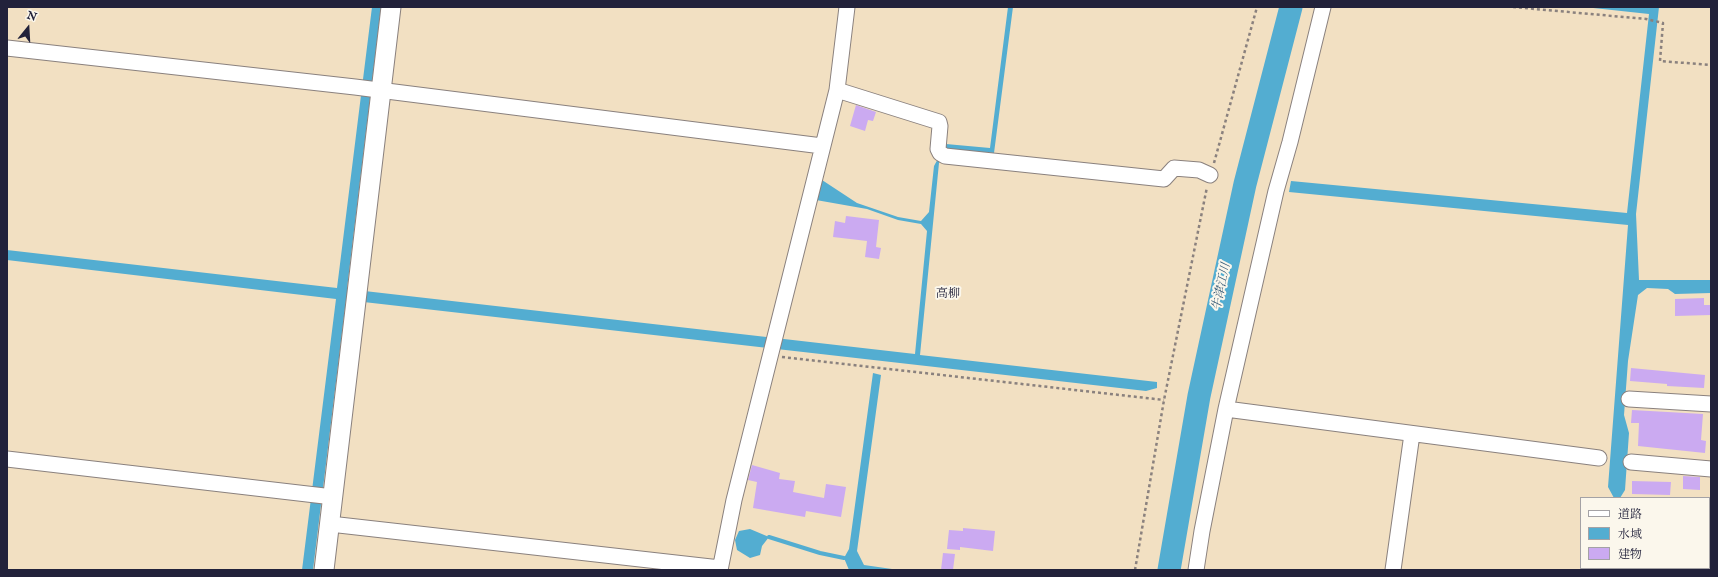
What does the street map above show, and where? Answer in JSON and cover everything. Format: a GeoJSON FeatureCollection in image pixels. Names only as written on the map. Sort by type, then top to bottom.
{"type":"FeatureCollection","features":[{"type":"Feature","properties":{"kind":"street"},"geometry":{"type":"LineString","coordinates":[[324,570],[391,7]]}},
{"type":"Feature","properties":{"kind":"street"},"geometry":{"type":"LineString","coordinates":[[330,524],[720,569],[734,500],[836,90],[847,7]]}},
{"type":"Feature","properties":{"kind":"street"},"geometry":{"type":"LineString","coordinates":[[1196,570],[1202,531],[1226,409],[1276,191],[1290,142],[1322,7]]}},
{"type":"Feature","properties":{"kind":"street"},"geometry":{"type":"LineString","coordinates":[[7,48],[381,90],[822,146]]}},
{"type":"Feature","properties":{"kind":"street"},"geometry":{"type":"LineString","coordinates":[[836,90],[939,122],[938,148],[942,154],[1164,179],[1174,168],[1199,170],[1210,175]]}},
{"type":"Feature","properties":{"kind":"street"},"geometry":{"type":"LineString","coordinates":[[1629,399],[1711,404]]}},
{"type":"Feature","properties":{"kind":"street"},"geometry":{"type":"LineString","coordinates":[[1226,409],[1599,458]]}},
{"type":"Feature","properties":{"kind":"street"},"geometry":{"type":"LineString","coordinates":[[1393,570],[1412,434]]}},
{"type":"Feature","properties":{"kind":"street"},"geometry":{"type":"LineString","coordinates":[[7,459],[333,497]]}},
{"type":"Feature","properties":{"kind":"street"},"geometry":{"type":"LineString","coordinates":[[1631,462],[1711,469]]}},
{"type":"Feature","properties":{"kind":"path"},"geometry":{"type":"LineString","coordinates":[[1135,570],[1164,400],[1210,175],[1257,7]]}},
{"type":"Feature","properties":{"kind":"path"},"geometry":{"type":"LineString","coordinates":[[1513,7],[1646,19],[1663,23],[1660,61],[1711,65]]}},
{"type":"Feature","properties":{"kind":"path"},"geometry":{"type":"LineString","coordinates":[[770,353],[1164,400]]}},
{"type":"Feature","properties":{"kind":"water"},"geometry":{"type":"Polygon","coordinates":[[[372,7],[381,7],[347,289],[915,354],[927,231],[921,224],[898,220],[867,209],[816,200],[822,180],[857,203],[898,217],[921,221],[929,212],[934,166],[946,144],[990,148],[1008,7],[1013,7],[994,153],[947,149],[939,163],[920,355],[1157,382],[1157,388],[1146,391],[346,300],[313,570],[302,570],[336,299],[7,260],[7,250],[337,288],[372,7]]]}},
{"type":"Feature","properties":{"kind":"water"},"geometry":{"type":"Polygon","coordinates":[[[1584,7],[1659,7],[1636,214],[1639,280],[1711,280],[1711,293],[1675,294],[1668,289],[1647,288],[1638,295],[1628,361],[1624,415],[1629,433],[1625,490],[1621,497],[1613,497],[1608,487],[1628,225],[1289,192],[1291,181],[1627,213],[1649,14],[1584,7]]]}},
{"type":"Feature","properties":{"kind":"water"},"geometry":{"type":"Polygon","coordinates":[[[873,373],[881,375],[857,551],[864,565],[899,570],[849,570],[844,558],[849,549],[873,373]]]}},
{"type":"Feature","properties":{"kind":"water"},"geometry":{"type":"Polygon","coordinates":[[[750,529],[769,537],[762,546],[760,555],[750,558],[737,550],[735,540],[739,531],[750,529]]]}},
{"type":"Feature","properties":{"kind":"building"},"geometry":{"type":"Polygon","coordinates":[[[856,105],[876,112],[873,121],[868,120],[865,131],[850,126],[856,105]]]}},
{"type":"Feature","properties":{"kind":"building"},"geometry":{"type":"Polygon","coordinates":[[[846,216],[879,220],[876,247],[881,248],[879,259],[865,257],[867,241],[833,237],[835,221],[845,223],[846,216]]]}},
{"type":"Feature","properties":{"kind":"building"},"geometry":{"type":"Polygon","coordinates":[[[1704,298],[1704,305],[1711,305],[1711,315],[1675,316],[1675,299],[1704,298]]]}},
{"type":"Feature","properties":{"kind":"building"},"geometry":{"type":"Polygon","coordinates":[[[1631,368],[1705,375],[1704,388],[1667,386],[1667,384],[1630,381],[1631,368]]]}},
{"type":"Feature","properties":{"kind":"building"},"geometry":{"type":"Polygon","coordinates":[[[1632,410],[1703,414],[1701,440],[1706,441],[1705,453],[1638,446],[1639,423],[1631,423],[1632,410]]]}},
{"type":"Feature","properties":{"kind":"building"},"geometry":{"type":"Polygon","coordinates":[[[752,465],[780,473],[779,479],[795,481],[793,492],[824,498],[826,484],[846,487],[841,517],[806,511],[805,517],[753,508],[757,482],[748,480],[752,465]]]}},
{"type":"Feature","properties":{"kind":"building"},"geometry":{"type":"Polygon","coordinates":[[[1683,476],[1700,477],[1700,490],[1683,489],[1683,476]]]}},
{"type":"Feature","properties":{"kind":"building"},"geometry":{"type":"Polygon","coordinates":[[[1632,481],[1671,482],[1670,495],[1632,494],[1632,481]]]}},
{"type":"Feature","properties":{"kind":"building"},"geometry":{"type":"Polygon","coordinates":[[[963,528],[995,531],[993,551],[960,547],[960,550],[947,549],[949,530],[963,531],[963,528]]]}},
{"type":"Feature","properties":{"kind":"building"},"geometry":{"type":"Polygon","coordinates":[[[943,553],[955,554],[953,570],[941,570],[943,553]]]}},
{"type":"Feature","properties":{"kind":"waterway","name":"牛津江川"},"geometry":{"type":"LineString","coordinates":[[1169,570],[1199,396],[1245,184],[1291,7]]}},
{"type":"Feature","properties":{"kind":"waterway"},"geometry":{"type":"LineString","coordinates":[[769,537],[820,553],[844,558]]}},
{"type":"Feature","properties":{"kind":"district","name":"高柳"},"geometry":{"type":"Point","coordinates":[948,295]}}]}
